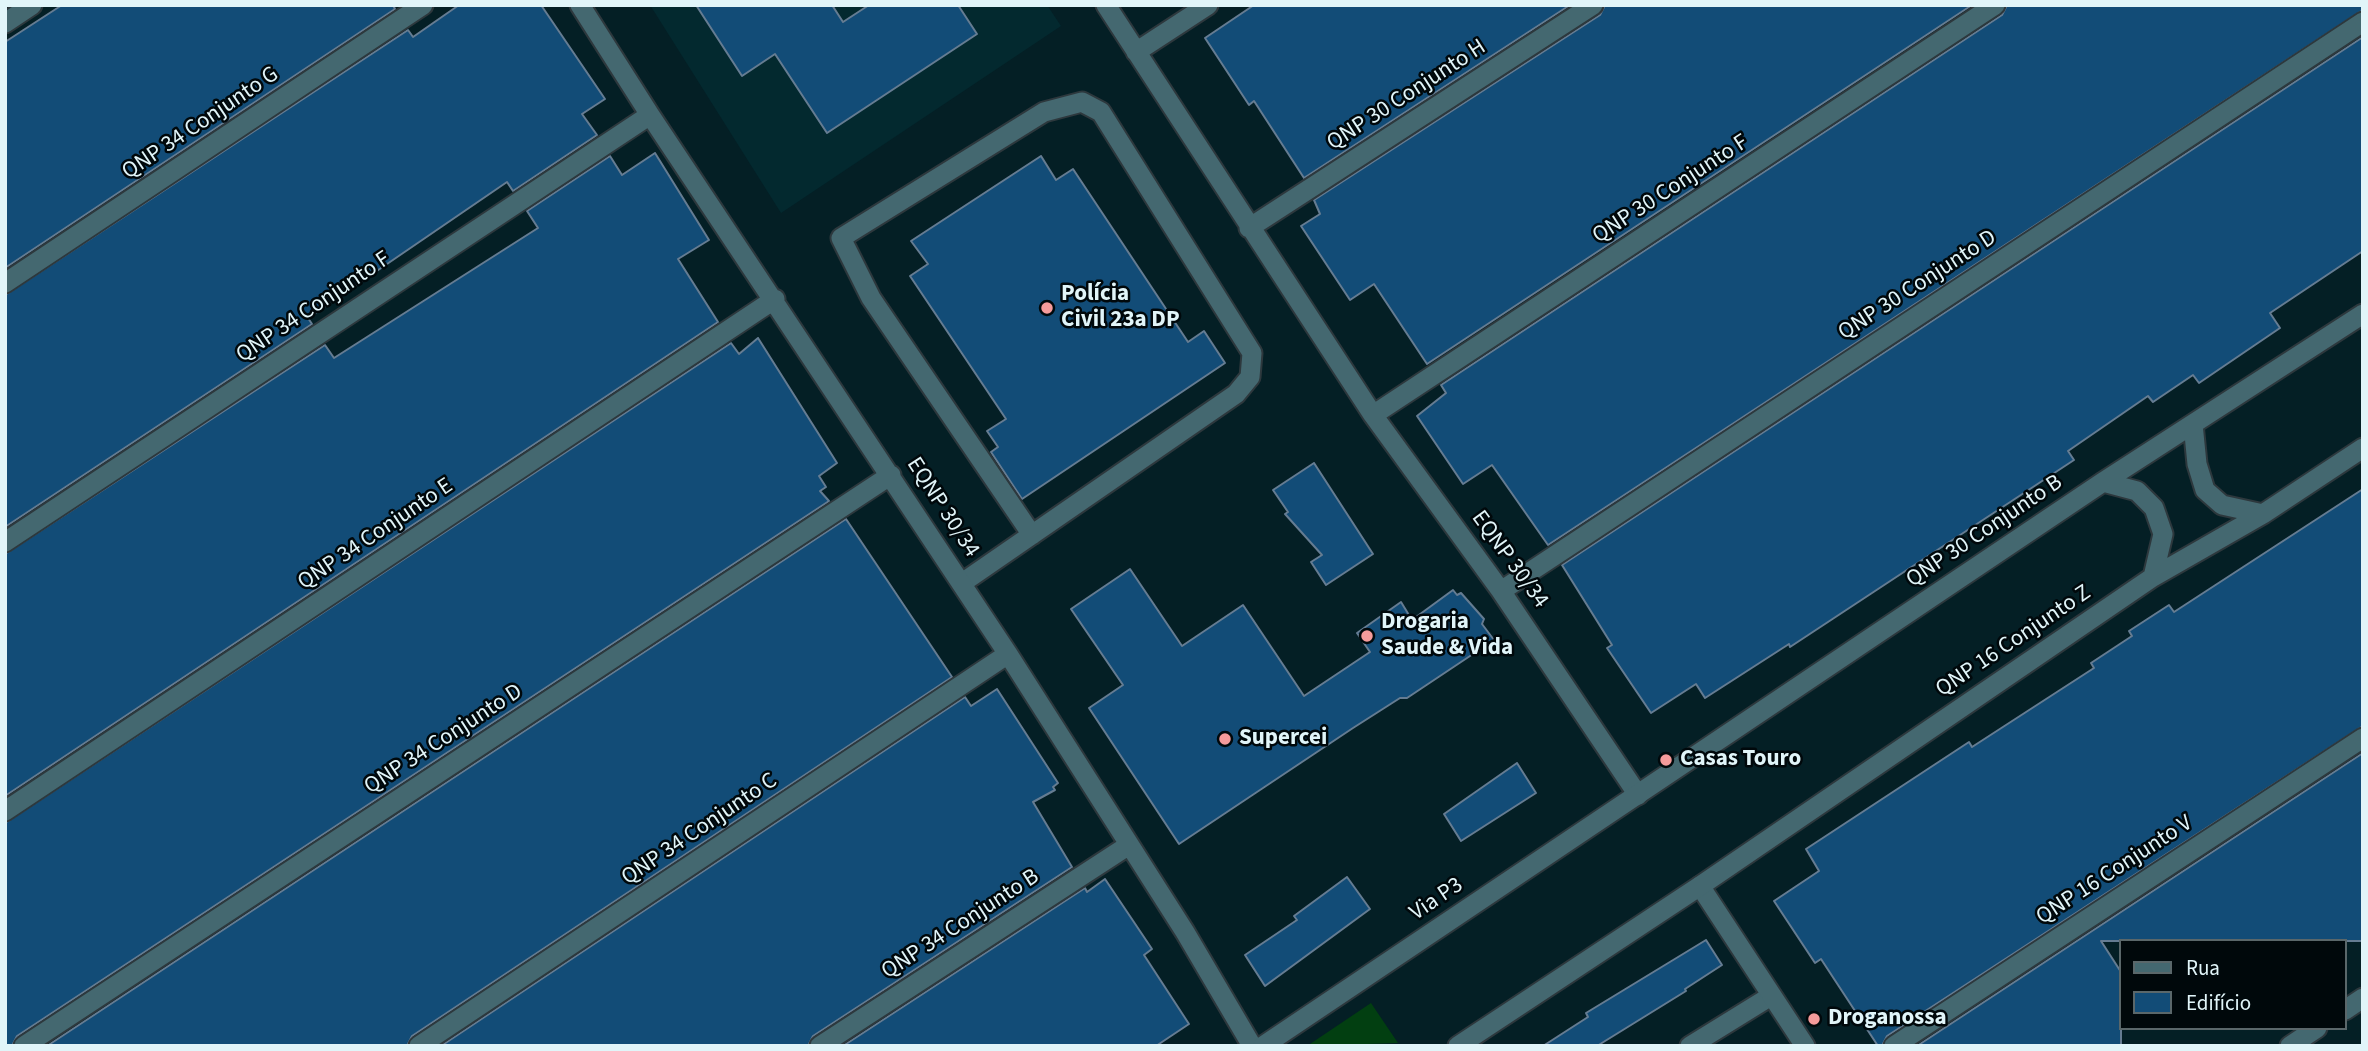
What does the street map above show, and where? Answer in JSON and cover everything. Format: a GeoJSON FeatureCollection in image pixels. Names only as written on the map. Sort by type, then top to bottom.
{"type":"FeatureCollection","features":[{"type":"Feature","properties":{"kind":"street"},"geometry":{"type":"LineString","coordinates":[[5,23],[32,5]]}},
{"type":"Feature","properties":{"kind":"street","name":"QNP 34 Conjunto G"},"geometry":{"type":"LineString","coordinates":[[5,283],[423,5]]}},
{"type":"Feature","properties":{"kind":"street","name":"EQNP 30/34"},"geometry":{"type":"LineString","coordinates":[[580,5],[650,115],[775,299],[1008,654],[1185,932],[1252,1046]]}},
{"type":"Feature","properties":{"kind":"street","name":"EQNP 30/34"},"geometry":{"type":"LineString","coordinates":[[1106,5],[1373,415],[1501,591],[1638,795]]}},
{"type":"Feature","properties":{"kind":"street"},"geometry":{"type":"LineString","coordinates":[[1136,52],[1208,5]]}},
{"type":"Feature","properties":{"kind":"street","name":"QNP 30 Conjunto H"},"geometry":{"type":"LineString","coordinates":[[1249,228],[1593,5]]}},
{"type":"Feature","properties":{"kind":"street","name":"QNP 30 Conjunto F"},"geometry":{"type":"LineString","coordinates":[[1373,415],[1995,5]]}},
{"type":"Feature","properties":{"kind":"street","name":"QNP 30 Conjunto D"},"geometry":{"type":"LineString","coordinates":[[1501,591],[2363,22]]}},
{"type":"Feature","properties":{"kind":"street"},"geometry":{"type":"LineString","coordinates":[[962,583],[1032,535],[1236,394],[1251,377],[1252,353],[1101,112],[1082,102],[1044,112],[841,238],[871,299],[1032,535]]}},
{"type":"Feature","properties":{"kind":"street","name":"QNP 34 Conjunto F"},"geometry":{"type":"LineString","coordinates":[[5,542],[650,115]]}},
{"type":"Feature","properties":{"kind":"street","name":"QNP 34 Conjunto E"},"geometry":{"type":"LineString","coordinates":[[5,811],[775,299]]}},
{"type":"Feature","properties":{"kind":"street","name":"QNP 30 Conjunto B"},"geometry":{"type":"LineString","coordinates":[[1638,795],[2103,482],[2363,314]]}},
{"type":"Feature","properties":{"kind":"street"},"geometry":{"type":"LineString","coordinates":[[2193,424],[2197,464],[2205,490],[2222,505],[2263,514]]}},
{"type":"Feature","properties":{"kind":"street","name":"QNP 16 Conjunto Z"},"geometry":{"type":"LineString","coordinates":[[1700,886],[2153,577],[2263,514],[2363,447]]}},
{"type":"Feature","properties":{"kind":"street","name":"QNP 34 Conjunto D"},"geometry":{"type":"LineString","coordinates":[[24,1046],[891,475]]}},
{"type":"Feature","properties":{"kind":"street"},"geometry":{"type":"LineString","coordinates":[[2103,482],[2137,491],[2154,508],[2163,534],[2153,577]]}},
{"type":"Feature","properties":{"kind":"street","name":"QNP 34 Conjunto C"},"geometry":{"type":"LineString","coordinates":[[419,1046],[1008,654]]}},
{"type":"Feature","properties":{"kind":"street","name":"QNP 16 Conjunto V"},"geometry":{"type":"LineString","coordinates":[[1894,1046],[2363,738]]}},
{"type":"Feature","properties":{"kind":"street","name":"Via P3"},"geometry":{"type":"LineString","coordinates":[[1263,1046],[1638,795]]}},
{"type":"Feature","properties":{"kind":"street","name":"QNP 34 Conjunto B"},"geometry":{"type":"LineString","coordinates":[[820,1046],[1129,845]]}},
{"type":"Feature","properties":{"kind":"street"},"geometry":{"type":"LineString","coordinates":[[1458,1046],[1700,886],[1805,1046]]}},
{"type":"Feature","properties":{"kind":"street"},"geometry":{"type":"LineString","coordinates":[[1690,1046],[1771,996]]}},
{"type":"Feature","properties":{"kind":"street"},"geometry":{"type":"LineString","coordinates":[[2347,1009],[2363,998]]}},
{"type":"Feature","properties":{"kind":"street"},"geometry":{"type":"LineString","coordinates":[[2290,1046],[2314,1030]]}},
{"type":"Feature","properties":{"kind":"shaded area"},"geometry":{"type":"Polygon","coordinates":[[[650,5],[1047,5],[1061,26],[781,213],[650,5]]]}},
{"type":"Feature","properties":{"kind":"green space"},"geometry":{"type":"Polygon","coordinates":[[[1371,1003],[1398,1043],[1307,1046],[1371,1003]]]}},
{"type":"Feature","properties":{"kind":"building"},"geometry":{"type":"Polygon","coordinates":[[[62,5],[393,5],[395,9],[5,268],[5,42],[62,5]]]}},
{"type":"Feature","properties":{"kind":"building"},"geometry":{"type":"Polygon","coordinates":[[[459,5],[541,5],[605,99],[582,114],[597,135],[513,191],[507,182],[308,318],[312,324],[5,527],[5,295],[408,30],[413,37],[459,5]]]}},
{"type":"Feature","properties":{"kind":"building"},"geometry":{"type":"Polygon","coordinates":[[[696,5],[832,5],[843,22],[869,5],[958,5],[977,34],[827,133],[775,54],[742,76],[696,5]]]}},
{"type":"Feature","properties":{"kind":"building"},"geometry":{"type":"Polygon","coordinates":[[[1254,5],[1570,5],[1304,178],[1254,101],[1249,105],[1205,38],[1254,5]]]}},
{"type":"Feature","properties":{"kind":"building"},"geometry":{"type":"Polygon","coordinates":[[[1605,5],[1972,5],[1427,364],[1374,284],[1350,300],[1301,226],[1320,214],[1314,200],[1600,15],[1605,5]]]}},
{"type":"Feature","properties":{"kind":"building"},"geometry":{"type":"Polygon","coordinates":[[[2007,5],[2363,5],[2363,10],[1548,545],[1492,465],[1463,484],[1417,416],[1446,393],[1441,385],[2002,15],[2007,5]]]}},
{"type":"Feature","properties":{"kind":"building"},"geometry":{"type":"Polygon","coordinates":[[[2363,37],[2363,251],[2270,313],[2280,328],[2199,383],[2193,375],[2153,402],[2148,396],[2068,451],[2074,460],[1790,647],[1789,644],[1705,698],[1696,684],[1651,713],[1607,648],[1612,645],[1562,565],[2363,37]]]}},
{"type":"Feature","properties":{"kind":"building"},"geometry":{"type":"Polygon","coordinates":[[[655,153],[709,240],[678,259],[718,322],[5,796],[5,554],[325,345],[334,358],[538,228],[527,211],[610,156],[622,175],[655,153]]]}},
{"type":"Feature","properties":{"kind":"building"},"geometry":{"type":"Polygon","coordinates":[[[1041,156],[1056,180],[1073,169],[1188,342],[1204,331],[1225,363],[1022,499],[991,452],[998,447],[987,431],[1006,419],[910,276],[928,264],[911,241],[1041,156]]]}},
{"type":"Feature","properties":{"kind":"building"},"geometry":{"type":"Polygon","coordinates":[[[758,338],[837,463],[819,476],[826,487],[820,491],[829,501],[17,1036],[12,1046],[5,1046],[5,823],[731,343],[739,354],[758,338]]]}},
{"type":"Feature","properties":{"kind":"building"},"geometry":{"type":"Polygon","coordinates":[[[1314,463],[1373,554],[1326,585],[1311,562],[1322,555],[1285,514],[1288,512],[1273,490],[1314,463]]]}},
{"type":"Feature","properties":{"kind":"building"},"geometry":{"type":"Polygon","coordinates":[[[2363,489],[2363,726],[1887,1036],[1882,1046],[1878,1046],[1821,959],[1815,963],[1774,901],[1819,871],[1806,849],[1969,742],[1972,747],[2094,668],[2091,663],[2132,636],[2129,631],[2169,605],[2174,612],[2363,489]]]}},
{"type":"Feature","properties":{"kind":"building"},"geometry":{"type":"Polygon","coordinates":[[[846,519],[952,677],[412,1036],[407,1046],[47,1046],[846,519]]]}},
{"type":"Feature","properties":{"kind":"building"},"geometry":{"type":"Polygon","coordinates":[[[1130,569],[1182,646],[1243,605],[1304,696],[1370,652],[1357,633],[1401,602],[1412,620],[1453,590],[1457,595],[1461,593],[1484,619],[1482,624],[1494,640],[1407,698],[1400,698],[1353,728],[1179,844],[1089,708],[1123,685],[1071,609],[1130,569]]]}},
{"type":"Feature","properties":{"kind":"building"},"geometry":{"type":"Polygon","coordinates":[[[997,689],[1058,783],[1053,787],[1055,790],[1033,802],[1072,867],[813,1036],[808,1046],[441,1046],[965,697],[971,706],[997,689]]]}},
{"type":"Feature","properties":{"kind":"building"},"geometry":{"type":"Polygon","coordinates":[[[2363,753],[2363,941],[2101,941],[2120,970],[2121,1046],[1917,1046],[2363,753]]]}},
{"type":"Feature","properties":{"kind":"building"},"geometry":{"type":"Polygon","coordinates":[[[1517,763],[1536,793],[1461,841],[1444,814],[1517,763]]]}},
{"type":"Feature","properties":{"kind":"building"},"geometry":{"type":"Polygon","coordinates":[[[1347,877],[1370,909],[1265,986],[1245,955],[1297,920],[1294,916],[1347,877]]]}},
{"type":"Feature","properties":{"kind":"building"},"geometry":{"type":"Polygon","coordinates":[[[1105,879],[1152,949],[1144,955],[1189,1024],[1156,1046],[843,1046],[1085,888],[1087,892],[1105,879]]]}},
{"type":"Feature","properties":{"kind":"building"},"geometry":{"type":"Polygon","coordinates":[[[1706,940],[1722,965],[1685,989],[1686,991],[1597,1046],[1543,1046],[1588,1017],[1586,1013],[1706,940]]]}},
{"type":"Feature","properties":{"kind":"place","name":"Polícia Civil 23a DP"},"geometry":{"type":"Point","coordinates":[1047,308]}},
{"type":"Feature","properties":{"kind":"place","name":"Drogaria Saude & Vida"},"geometry":{"type":"Point","coordinates":[1367,636]}},
{"type":"Feature","properties":{"kind":"place","name":"Supercei"},"geometry":{"type":"Point","coordinates":[1225,739]}},
{"type":"Feature","properties":{"kind":"place","name":"Casas Touro"},"geometry":{"type":"Point","coordinates":[1666,760]}},
{"type":"Feature","properties":{"kind":"place","name":"Droganossa"},"geometry":{"type":"Point","coordinates":[1814,1019]}}]}
